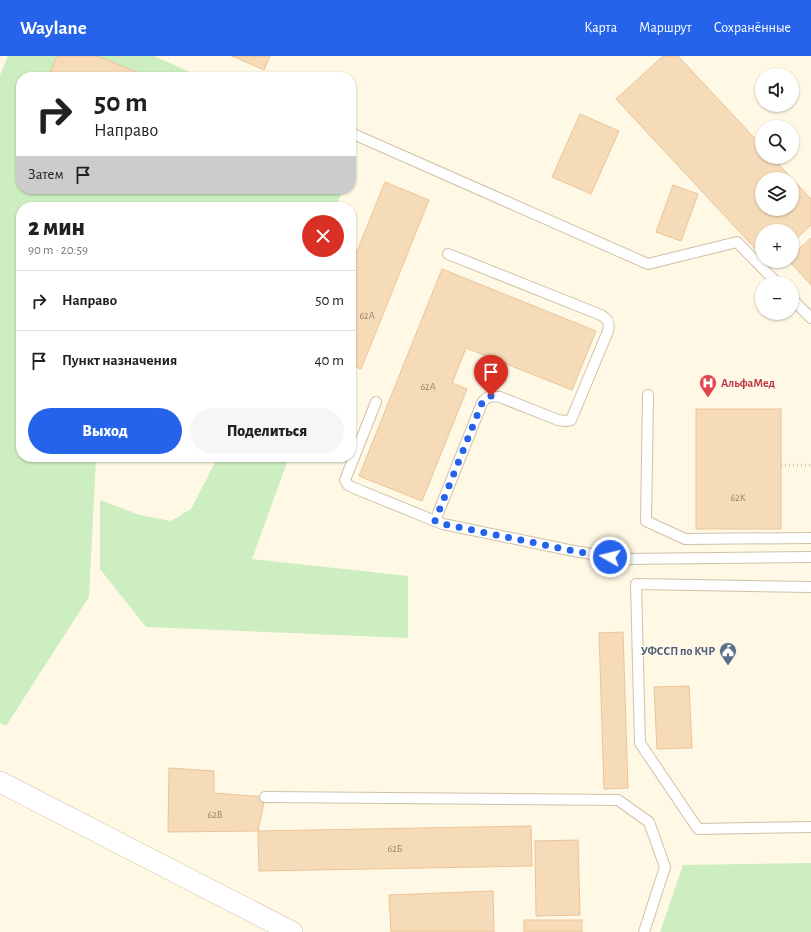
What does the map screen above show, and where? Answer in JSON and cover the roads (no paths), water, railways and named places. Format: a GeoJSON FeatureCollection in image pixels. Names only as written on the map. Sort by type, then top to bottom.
{"type":"FeatureCollection","features":[{"type":"Feature","properties":{"kind":"street"},"geometry":{"type":"LineString","coordinates":[[0,782],[292,932]]}},
{"type":"Feature","properties":{"kind":"lane"},"geometry":{"type":"LineString","coordinates":[[356,135],[648,264],[737,242],[770,276]]}},
{"type":"Feature","properties":{"kind":"lane"},"geometry":{"type":"LineString","coordinates":[[435,521],[486,398],[491,396],[500,397],[558,420],[571,420],[610,325],[607,318],[602,315],[448,254]]}},
{"type":"Feature","properties":{"kind":"lane"},"geometry":{"type":"LineString","coordinates":[[799,306],[811,318]]}},
{"type":"Feature","properties":{"kind":"lane"},"geometry":{"type":"LineString","coordinates":[[648,395],[646,521],[684,538],[811,538]]}},
{"type":"Feature","properties":{"kind":"lane"},"geometry":{"type":"LineString","coordinates":[[356,452],[376,402]]}},
{"type":"Feature","properties":{"kind":"lane"},"geometry":{"type":"LineString","coordinates":[[352,462],[345,480],[348,485],[443,524],[574,551],[622,558],[811,557]]}},
{"type":"Feature","properties":{"kind":"lane"},"geometry":{"type":"LineString","coordinates":[[811,586],[636,584],[640,743],[698,829],[811,827]]}},
{"type":"Feature","properties":{"kind":"lane"},"geometry":{"type":"LineString","coordinates":[[265,797],[618,800],[649,822],[665,867],[644,932]]}},
{"type":"Feature","properties":{"kind":"place","name":"АльфаМед"},"geometry":{"type":"Point","coordinates":[708,398]}},
{"type":"Feature","properties":{"kind":"place","name":"УФССП по КЧР"},"geometry":{"type":"Point","coordinates":[728,666]}}]}
